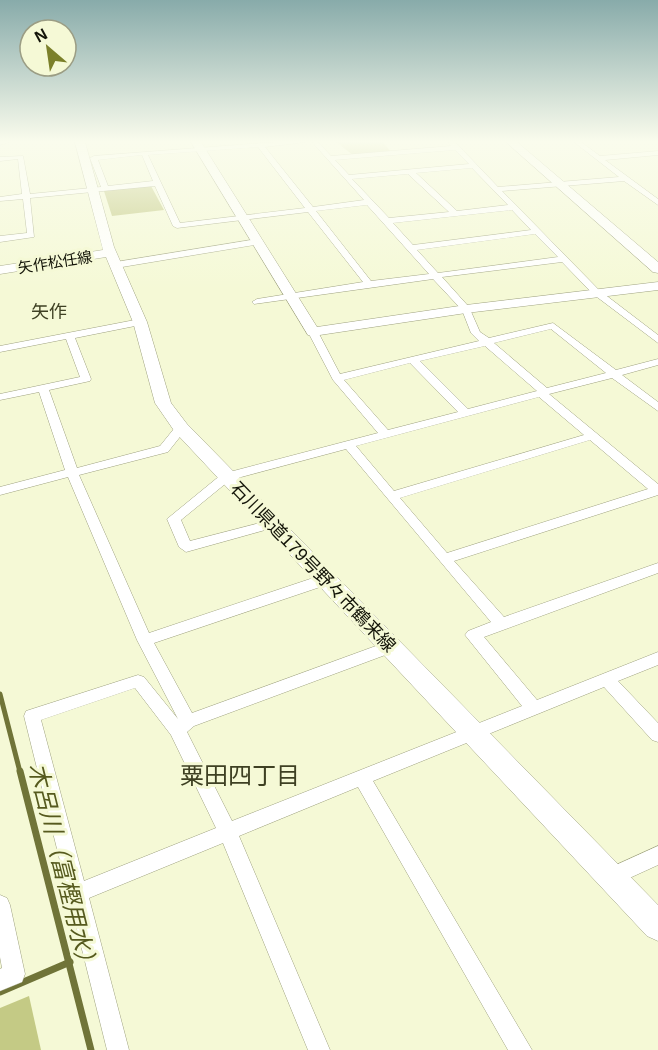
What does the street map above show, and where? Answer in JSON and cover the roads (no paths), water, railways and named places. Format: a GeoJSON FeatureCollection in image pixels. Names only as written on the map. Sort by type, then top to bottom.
{"type":"FeatureCollection","features":[{"type":"Feature","properties":{"kind":"street"},"geometry":{"type":"LineString","coordinates":[[0,239],[31,236],[26,191]]}},
{"type":"Feature","properties":{"kind":"street"},"geometry":{"type":"LineString","coordinates":[[0,199],[78,191]]}},
{"type":"Feature","properties":{"kind":"street","name":"石川県道179号野々市鶴来線"},"geometry":{"type":"LineString","coordinates":[[98,191],[113,259],[140,322],[163,403],[181,428],[324,580],[658,926]]}},
{"type":"Feature","properties":{"kind":"street"},"geometry":{"type":"LineString","coordinates":[[162,191],[177,226],[370,202]]}},
{"type":"Feature","properties":{"kind":"street"},"geometry":{"type":"LineString","coordinates":[[226,191],[314,332],[337,378],[385,435]]}},
{"type":"Feature","properties":{"kind":"street"},"geometry":{"type":"LineString","coordinates":[[297,191],[369,284]]}},
{"type":"Feature","properties":{"kind":"street"},"geometry":{"type":"LineString","coordinates":[[360,191],[466,309],[476,333],[592,436],[658,490]]}},
{"type":"Feature","properties":{"kind":"street"},"geometry":{"type":"LineString","coordinates":[[431,191],[456,214]]}},
{"type":"Feature","properties":{"kind":"street"},"geometry":{"type":"LineString","coordinates":[[498,191],[596,292],[658,340]]}},
{"type":"Feature","properties":{"kind":"street"},"geometry":{"type":"LineString","coordinates":[[569,191],[658,268]]}},
{"type":"Feature","properties":{"kind":"street"},"geometry":{"type":"LineString","coordinates":[[642,191],[658,203]]}},
{"type":"Feature","properties":{"kind":"street"},"geometry":{"type":"LineString","coordinates":[[387,221],[513,207]]}},
{"type":"Feature","properties":{"kind":"street"},"geometry":{"type":"LineString","coordinates":[[411,248],[539,231]]}},
{"type":"Feature","properties":{"kind":"street"},"geometry":{"type":"LineString","coordinates":[[113,259],[257,242]]}},
{"type":"Feature","properties":{"kind":"street","name":"矢作松任線"},"geometry":{"type":"LineString","coordinates":[[0,270],[113,259]]}},
{"type":"Feature","properties":{"kind":"street"},"geometry":{"type":"LineString","coordinates":[[257,302],[369,284],[566,259]]}},
{"type":"Feature","properties":{"kind":"street"},"geometry":{"type":"LineString","coordinates":[[314,332],[466,309],[658,286]]}},
{"type":"Feature","properties":{"kind":"street"},"geometry":{"type":"LineString","coordinates":[[0,349],[140,322]]}},
{"type":"Feature","properties":{"kind":"street"},"geometry":{"type":"LineString","coordinates":[[337,378],[554,326],[658,408]]}},
{"type":"Feature","properties":{"kind":"street"},"geometry":{"type":"LineString","coordinates":[[0,397],[86,379],[69,335]]}},
{"type":"Feature","properties":{"kind":"street"},"geometry":{"type":"LineString","coordinates":[[413,360],[466,413]]}},
{"type":"Feature","properties":{"kind":"street"},"geometry":{"type":"LineString","coordinates":[[271,524],[186,547],[174,519],[226,477],[657,363]]}},
{"type":"Feature","properties":{"kind":"street"},"geometry":{"type":"LineString","coordinates":[[43,389],[72,472],[228,832],[319,1050]]}},
{"type":"Feature","properties":{"kind":"street"},"geometry":{"type":"LineString","coordinates":[[0,491],[164,449],[181,428]]}},
{"type":"Feature","properties":{"kind":"street"},"geometry":{"type":"LineString","coordinates":[[391,496],[592,436]]}},
{"type":"Feature","properties":{"kind":"street"},"geometry":{"type":"LineString","coordinates":[[348,444],[501,624]]}},
{"type":"Feature","properties":{"kind":"street"},"geometry":{"type":"LineString","coordinates":[[444,559],[658,490]]}},
{"type":"Feature","properties":{"kind":"street"},"geometry":{"type":"LineString","coordinates":[[534,708],[473,635],[658,568]]}},
{"type":"Feature","properties":{"kind":"street"},"geometry":{"type":"LineString","coordinates":[[145,640],[324,580]]}},
{"type":"Feature","properties":{"kind":"street"},"geometry":{"type":"LineString","coordinates":[[182,726],[390,647]]}},
{"type":"Feature","properties":{"kind":"street"},"geometry":{"type":"LineString","coordinates":[[77,893],[658,658]]}},
{"type":"Feature","properties":{"kind":"street"},"geometry":{"type":"LineString","coordinates":[[607,679],[658,735]]}},
{"type":"Feature","properties":{"kind":"street"},"geometry":{"type":"LineString","coordinates":[[118,1050],[32,716],[138,681],[182,726]]}},
{"type":"Feature","properties":{"kind":"street"},"geometry":{"type":"LineString","coordinates":[[362,778],[521,1050]]}},
{"type":"Feature","properties":{"kind":"street"},"geometry":{"type":"LineString","coordinates":[[612,877],[658,855]]}},
{"type":"Feature","properties":{"kind":"street"},"geometry":{"type":"LineString","coordinates":[[0,905],[14,974],[0,980]]}},
{"type":"Feature","properties":{"kind":"waterway","name":"木呂川（富樫用水）"},"geometry":{"type":"LineString","coordinates":[[0,694],[20,772]]}},
{"type":"Feature","properties":{"kind":"waterway","name":"木呂川（富樫用水）"},"geometry":{"type":"LineString","coordinates":[[20,771],[69,963]]}},
{"type":"Feature","properties":{"kind":"waterway"},"geometry":{"type":"LineString","coordinates":[[0,992],[69,963]]}},
{"type":"Feature","properties":{"kind":"waterway","name":"木呂川（富樫用水）"},"geometry":{"type":"LineString","coordinates":[[69,963],[91,1050]]}},
{"type":"Feature","properties":{"kind":"district","name":"矢作"},"geometry":{"type":"Point","coordinates":[49,312]}},
{"type":"Feature","properties":{"kind":"district","name":"粟田四丁目"},"geometry":{"type":"Point","coordinates":[240,775]}}]}
